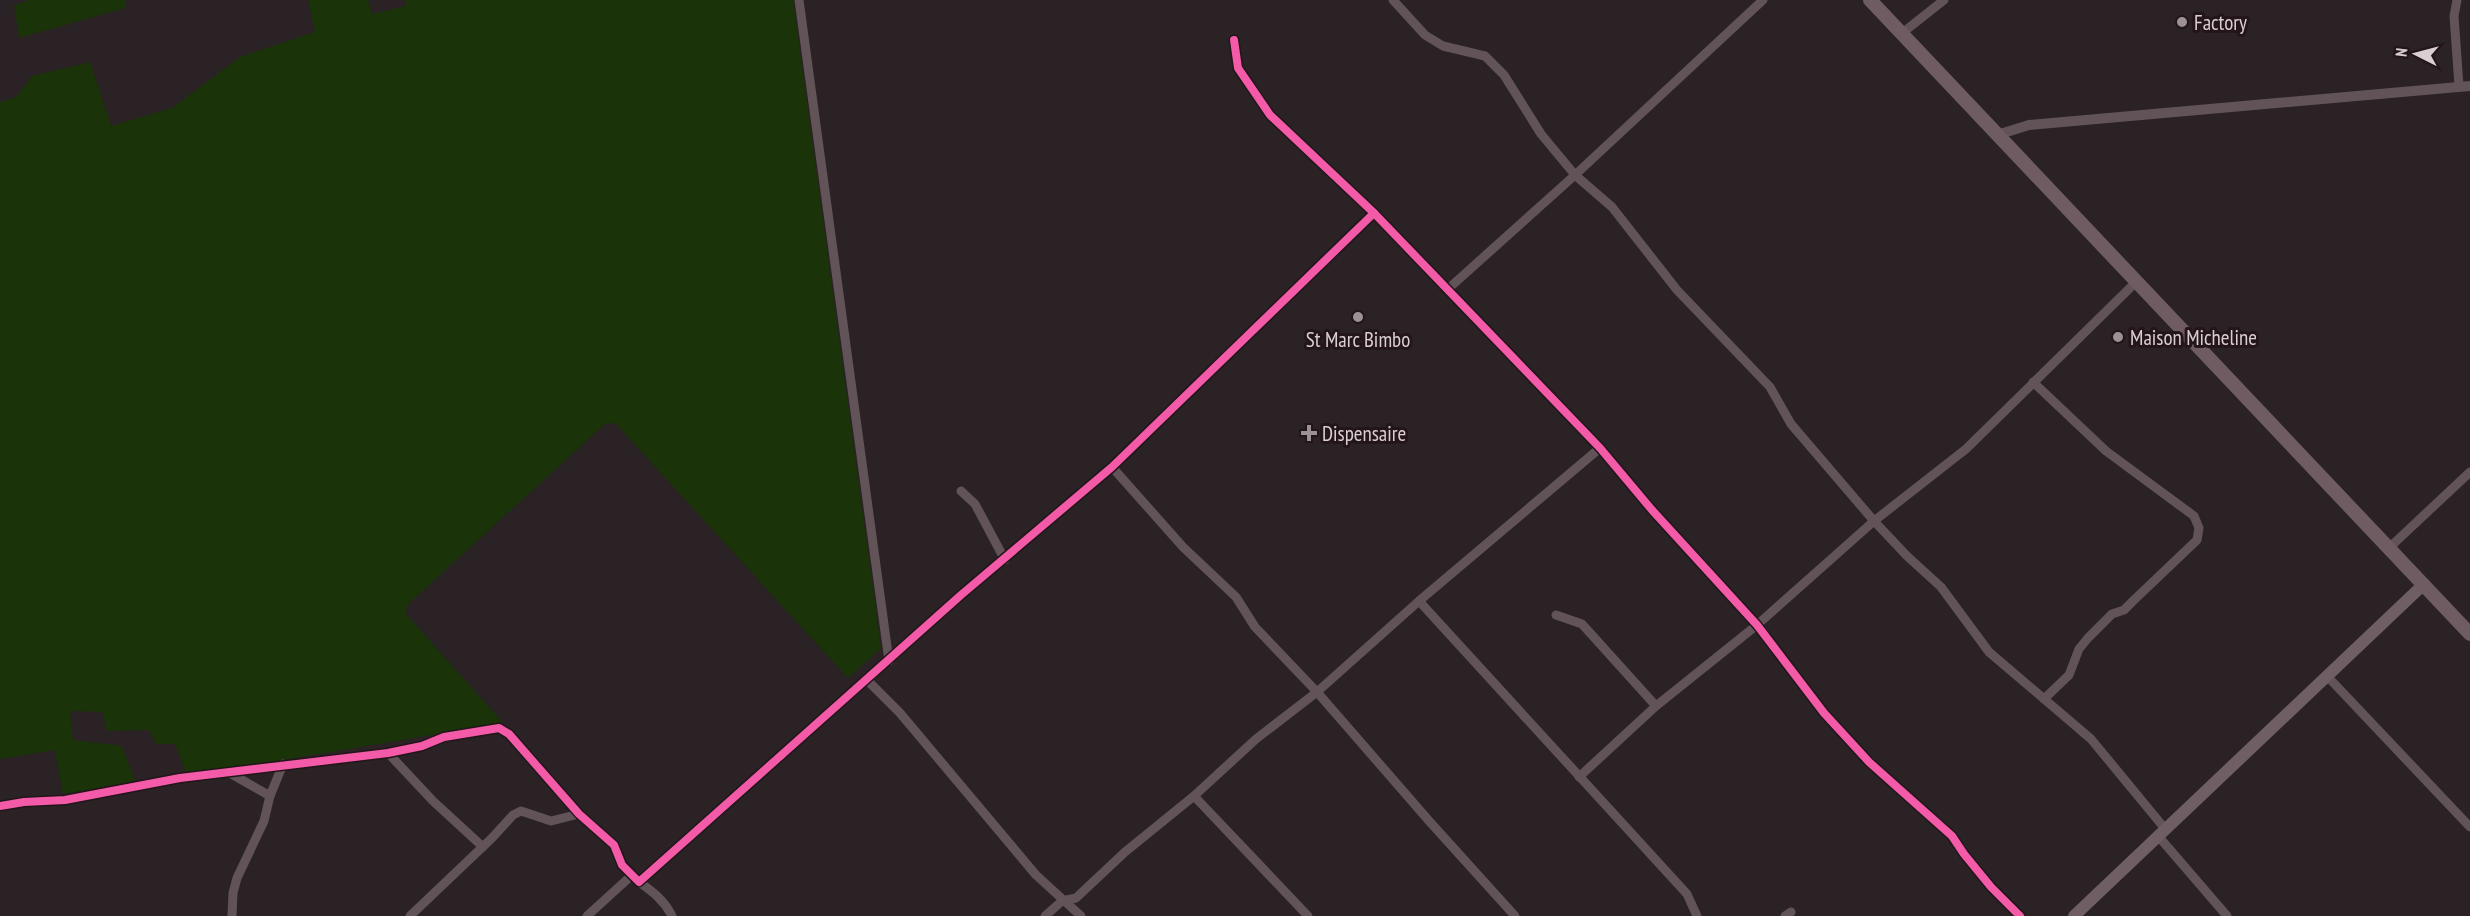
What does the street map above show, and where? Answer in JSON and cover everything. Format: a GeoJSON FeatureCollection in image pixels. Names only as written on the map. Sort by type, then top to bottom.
{"type":"FeatureCollection","features":[{"type":"Feature","properties":{"kind":"main road"},"geometry":{"type":"LineString","coordinates":[[1870,0],[2470,634]]}},
{"type":"Feature","properties":{"kind":"main road"},"geometry":{"type":"LineString","coordinates":[[2074,916],[2424,584]]}},
{"type":"Feature","properties":{"kind":"street"},"geometry":{"type":"LineString","coordinates":[[799,0],[889,661]]}},
{"type":"Feature","properties":{"kind":"street"},"geometry":{"type":"LineString","coordinates":[[1393,0],[1425,35],[1443,46],[1485,56],[1504,75],[1541,134],[1575,175],[1612,207],[1677,290],[1770,387],[1791,424],[1874,521],[1941,587],[1989,652],[2091,740],[2227,916]]}},
{"type":"Feature","properties":{"kind":"street"},"geometry":{"type":"LineString","coordinates":[[1448,289],[1575,175],[1763,0]]}},
{"type":"Feature","properties":{"kind":"street"},"geometry":{"type":"LineString","coordinates":[[1901,34],[1944,0]]}},
{"type":"Feature","properties":{"kind":"street"},"geometry":{"type":"LineString","coordinates":[[1997,135],[2029,125],[2465,86],[2454,16],[2457,0]]}},
{"type":"Feature","properties":{"kind":"street"},"geometry":{"type":"LineString","coordinates":[[1234,40],[1238,68],[1270,115],[1374,213],[1600,448],[1652,510],[1757,625],[1839,729],[1869,762],[1952,836],[1991,887],[2020,916]]}},
{"type":"Feature","properties":{"kind":"street"},"geometry":{"type":"LineString","coordinates":[[587,916],[635,879],[1112,466],[1374,213]]}},
{"type":"Feature","properties":{"kind":"street"},"geometry":{"type":"LineString","coordinates":[[1579,777],[1656,706],[1757,625],[1874,521],[1966,449],[2136,282]]}},
{"type":"Feature","properties":{"kind":"street"},"geometry":{"type":"LineString","coordinates":[[2033,382],[2106,451],[2194,516],[2199,528],[2198,540],[2124,609],[2112,614],[2088,638],[2079,649],[2069,675],[2043,699]]}},
{"type":"Feature","properties":{"kind":"street"},"geometry":{"type":"LineString","coordinates":[[1045,916],[1062,901],[1076,898],[1125,852],[1194,796],[1256,739],[1317,692],[1419,601],[1600,448]]}},
{"type":"Feature","properties":{"kind":"street"},"geometry":{"type":"LineString","coordinates":[[1112,466],[1183,547],[1236,597],[1255,627],[1317,692],[1515,916]]}},
{"type":"Feature","properties":{"kind":"street"},"geometry":{"type":"LineString","coordinates":[[2389,548],[2470,472]]}},
{"type":"Feature","properties":{"kind":"street"},"geometry":{"type":"LineString","coordinates":[[961,491],[975,504],[1005,560]]}},
{"type":"Feature","properties":{"kind":"street"},"geometry":{"type":"LineString","coordinates":[[1419,601],[1687,894],[1697,916]]}},
{"type":"Feature","properties":{"kind":"street"},"geometry":{"type":"LineString","coordinates":[[1556,615],[1582,624],[1656,706]]}},
{"type":"Feature","properties":{"kind":"street"},"geometry":{"type":"LineString","coordinates":[[2328,677],[2470,826]]}},
{"type":"Feature","properties":{"kind":"street"},"geometry":{"type":"LineString","coordinates":[[866,679],[900,713],[1036,875],[1081,916]]}},
{"type":"Feature","properties":{"kind":"street"},"geometry":{"type":"LineString","coordinates":[[0,806],[65,800],[147,783],[283,764],[388,753],[422,746],[444,737],[499,728],[509,734],[579,814],[614,845],[622,865],[635,879],[655,893],[668,907],[672,916]]}},
{"type":"Feature","properties":{"kind":"street"},"geometry":{"type":"LineString","coordinates":[[388,753],[483,847]]}},
{"type":"Feature","properties":{"kind":"street"},"geometry":{"type":"LineString","coordinates":[[232,916],[233,893],[237,878],[264,821],[270,796],[283,764]]}},
{"type":"Feature","properties":{"kind":"street"},"geometry":{"type":"LineString","coordinates":[[228,772],[270,796]]}},
{"type":"Feature","properties":{"kind":"street"},"geometry":{"type":"LineString","coordinates":[[1194,796],[1308,916]]}},
{"type":"Feature","properties":{"kind":"street"},"geometry":{"type":"LineString","coordinates":[[410,916],[483,847],[513,815],[521,811],[551,821],[579,814]]}},
{"type":"Feature","properties":{"kind":"green space"},"geometry":{"type":"Polygon","coordinates":[[[28,0],[125,0],[125,8],[19,38],[14,6],[28,0]]]}},
{"type":"Feature","properties":{"kind":"green space"},"geometry":{"type":"Polygon","coordinates":[[[308,0],[368,0],[372,14],[406,6],[405,0],[793,0],[881,648],[848,678],[615,423],[605,424],[407,605],[406,614],[503,723],[187,776],[175,744],[156,744],[149,730],[107,731],[102,712],[70,711],[73,740],[122,746],[135,781],[63,794],[55,750],[0,759],[0,102],[16,97],[32,76],[90,62],[111,126],[172,108],[240,57],[315,32],[308,0]]]}},
{"type":"Feature","properties":{"kind":"cycle path"},"geometry":{"type":"LineString","coordinates":[[1234,40],[1238,68],[1270,115],[1374,213],[1600,448],[1652,510],[1757,625],[1824,713],[1869,762],[1952,836],[1991,887],[2020,916]]}},
{"type":"Feature","properties":{"kind":"cycle path"},"geometry":{"type":"LineString","coordinates":[[0,806],[65,800],[180,778],[388,753],[422,746],[444,737],[499,728],[509,734],[579,814],[614,845],[622,865],[639,882],[961,595],[1112,467],[1374,213]]}},
{"type":"Feature","properties":{"kind":"place","name":"Factory"},"geometry":{"type":"Point","coordinates":[2182,22]}},
{"type":"Feature","properties":{"kind":"place","name":"St Marc Bimbo"},"geometry":{"type":"Point","coordinates":[1358,317]}},
{"type":"Feature","properties":{"kind":"place","name":"Maison Micheline"},"geometry":{"type":"Point","coordinates":[2118,337]}},
{"type":"Feature","properties":{"kind":"place","name":"Dispensaire"},"geometry":{"type":"Point","coordinates":[1309,433]}}]}
